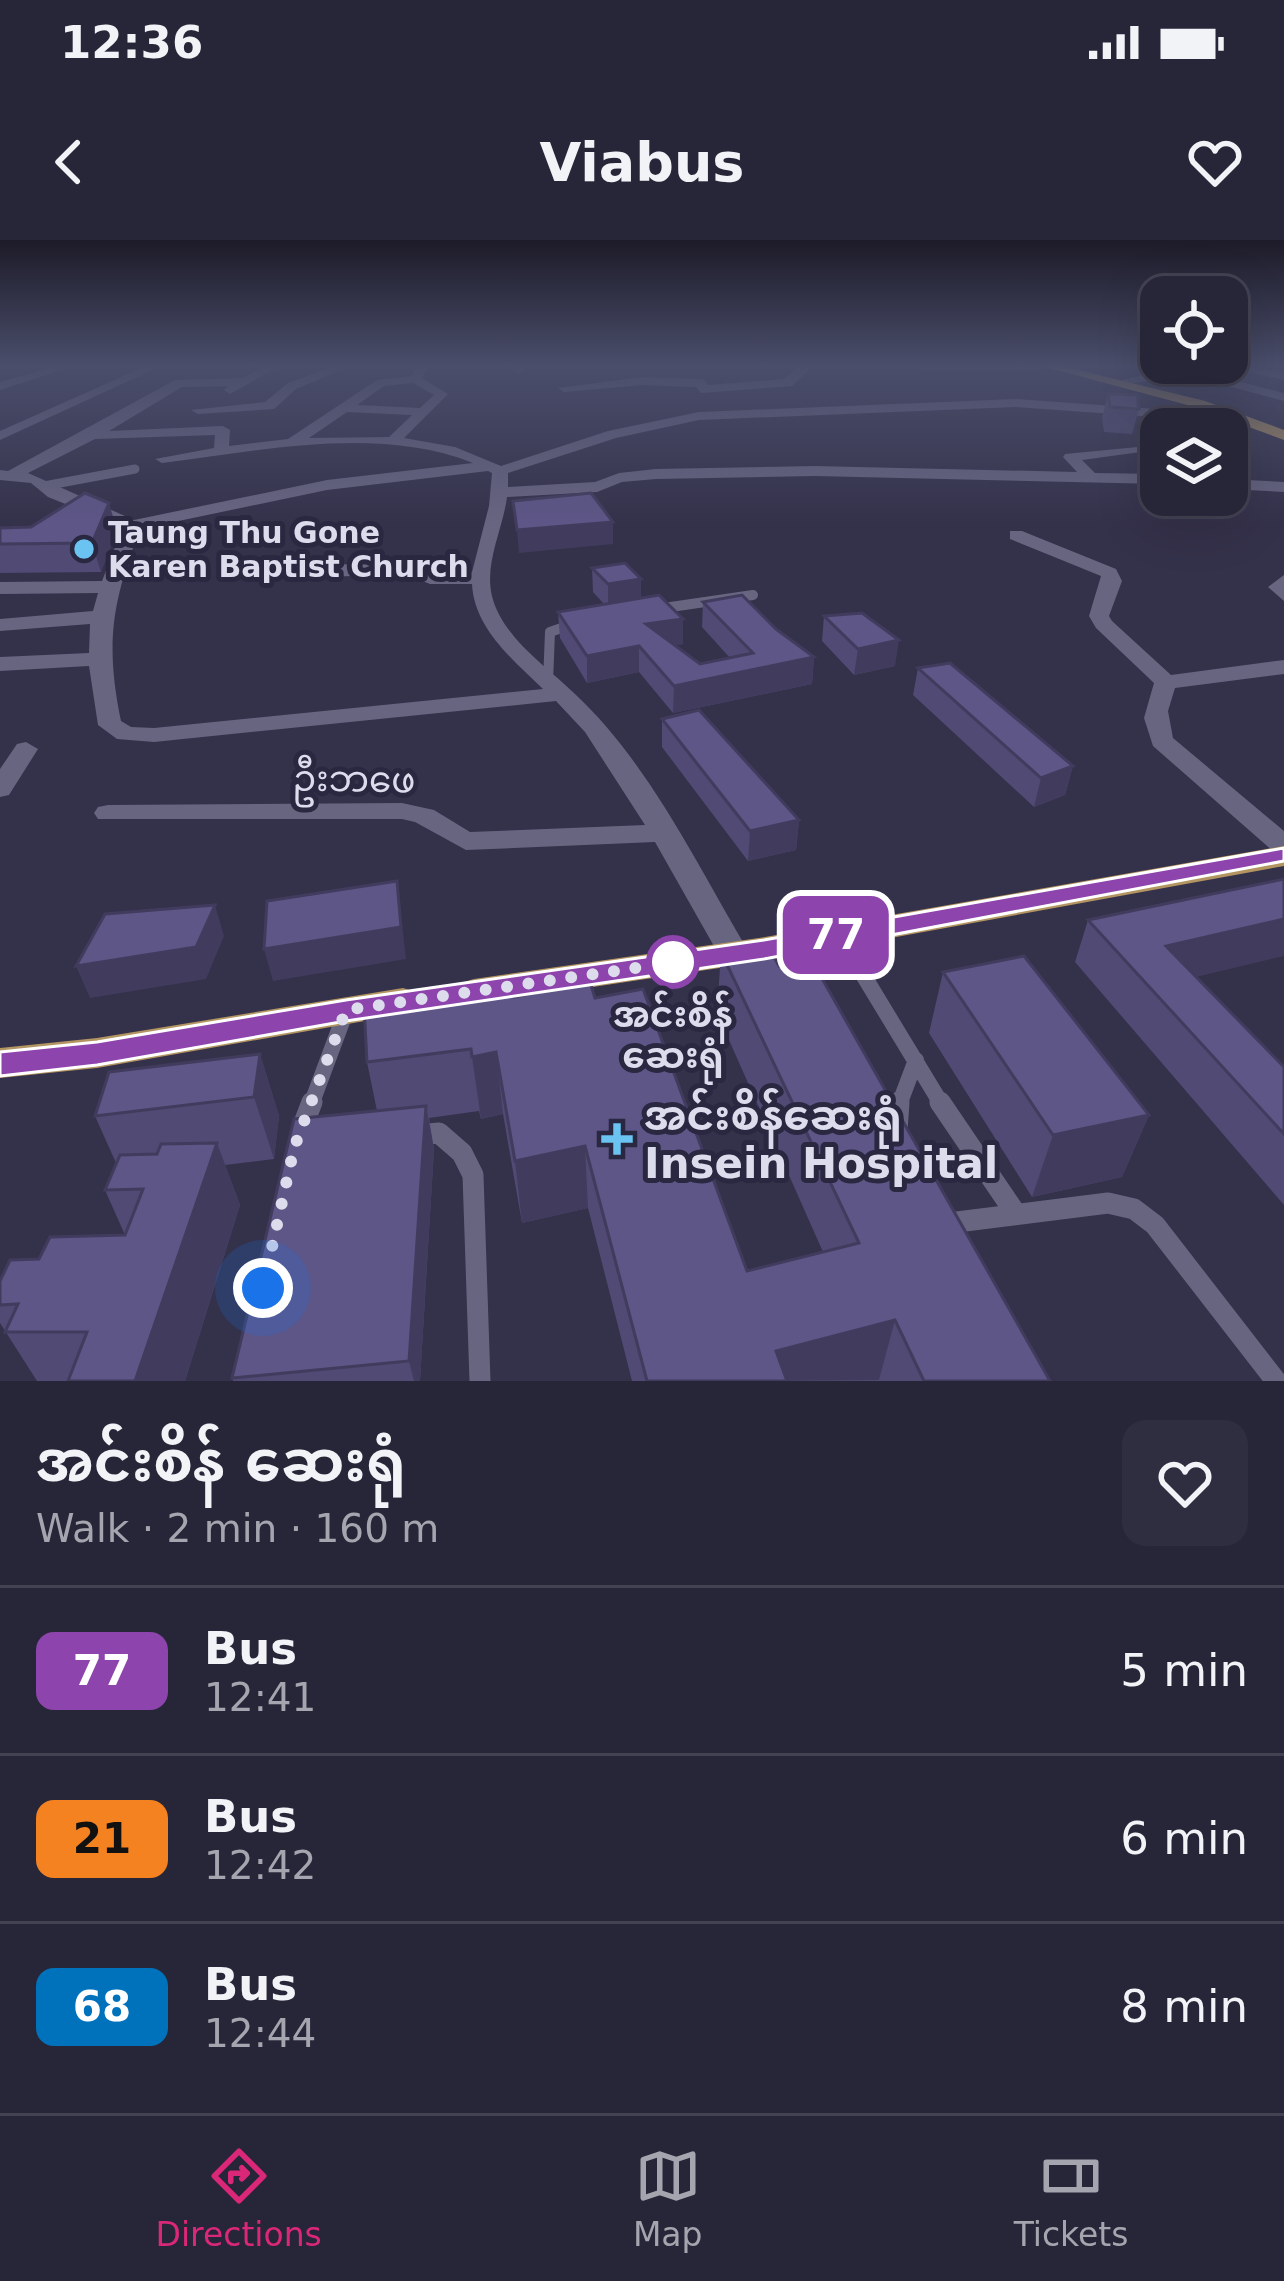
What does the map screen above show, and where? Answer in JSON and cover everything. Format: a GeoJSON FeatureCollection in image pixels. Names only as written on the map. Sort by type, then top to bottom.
{"type":"FeatureCollection","features":[{"type":"Feature","properties":{"kind":"main road"},"geometry":{"type":"LineString","coordinates":[[1248,422],[1284,435]]}},
{"type":"Feature","properties":{"kind":"main road"},"geometry":{"type":"LineString","coordinates":[[0,1064],[97,1054],[346,1010],[734,953],[1284,856]]}},
{"type":"Feature","properties":{"kind":"street"},"geometry":{"type":"LineString","coordinates":[[0,436],[38,419]]}},
{"type":"Feature","properties":{"kind":"street"},"geometry":{"type":"LineString","coordinates":[[6,475],[118,419]]}},
{"type":"Feature","properties":{"kind":"street"},"geometry":{"type":"LineString","coordinates":[[158,436],[184,419]]}},
{"type":"Feature","properties":{"kind":"street"},"geometry":{"type":"LineString","coordinates":[[292,443],[327,419]]}},
{"type":"Feature","properties":{"kind":"street"},"geometry":{"type":"LineString","coordinates":[[394,440],[416,419]]}},
{"type":"Feature","properties":{"kind":"street"},"geometry":{"type":"LineString","coordinates":[[498,476],[595,439],[684,419]]}},
{"type":"Feature","properties":{"kind":"street"},"geometry":{"type":"LineString","coordinates":[[92,435],[224,430],[221,449]]}},
{"type":"Feature","properties":{"kind":"street"},"geometry":{"type":"LineString","coordinates":[[162,459],[353,437],[455,451],[498,476]]}},
{"type":"Feature","properties":{"kind":"street"},"geometry":{"type":"LineString","coordinates":[[1090,475],[1070,457],[1140,451]]}},
{"type":"Feature","properties":{"kind":"street"},"geometry":{"type":"LineString","coordinates":[[6,475],[134,525],[327,485],[498,476],[597,487],[619,478],[656,474],[1140,478]]}},
{"type":"Feature","properties":{"kind":"street"},"geometry":{"type":"LineString","coordinates":[[498,476],[479,578],[487,611],[554,688],[581,711],[618,759],[734,953]]}},
{"type":"Feature","properties":{"kind":"street"},"geometry":{"type":"LineString","coordinates":[[1248,486],[1282,488]]}},
{"type":"Feature","properties":{"kind":"street"},"geometry":{"type":"LineString","coordinates":[[134,525],[97,617],[97,659],[110,725],[126,734],[154,735],[554,688]]}},
{"type":"Feature","properties":{"kind":"street"},"geometry":{"type":"LineString","coordinates":[[1016,535],[1109,573],[1112,580],[1099,616],[1102,624],[1166,682],[1284,667]]}},
{"type":"Feature","properties":{"kind":"street"},"geometry":{"type":"LineString","coordinates":[[298,572],[408,568],[450,581],[479,578]]}},
{"type":"Feature","properties":{"kind":"street"},"geometry":{"type":"LineString","coordinates":[[1284,581],[1278,587],[1284,595]]}},
{"type":"Feature","properties":{"kind":"street"},"geometry":{"type":"LineString","coordinates":[[0,588],[108,587]]}},
{"type":"Feature","properties":{"kind":"street"},"geometry":{"type":"LineString","coordinates":[[0,625],[97,617]]}},
{"type":"Feature","properties":{"kind":"street"},"geometry":{"type":"LineString","coordinates":[[0,664],[97,659]]}},
{"type":"Feature","properties":{"kind":"street"},"geometry":{"type":"LineString","coordinates":[[1166,682],[1155,706],[1155,728],[1162,741],[1284,846]]}},
{"type":"Feature","properties":{"kind":"street"},"geometry":{"type":"LineString","coordinates":[[0,790],[26,749]]}},
{"type":"Feature","properties":{"kind":"street","name":"ဦးဘဖေ"},"geometry":{"type":"LineString","coordinates":[[108,813],[402,811],[438,818],[453,836],[466,841],[660,833]]}},
{"type":"Feature","properties":{"kind":"lane"},"geometry":{"type":"LineString","coordinates":[[44,486],[135,469]]}},
{"type":"Feature","properties":{"kind":"lane"},"geometry":{"type":"LineString","coordinates":[[637,612],[753,595]]}},
{"type":"Feature","properties":{"kind":"lane"},"geometry":{"type":"LineString","coordinates":[[554,688],[550,632],[596,619]]}},
{"type":"Feature","properties":{"kind":"lane"},"geometry":{"type":"LineString","coordinates":[[839,934],[1016,1214]]}},
{"type":"Feature","properties":{"kind":"lane"},"geometry":{"type":"LineString","coordinates":[[315,1146],[294,1148],[346,1010]]}},
{"type":"Feature","properties":{"kind":"lane"},"geometry":{"type":"LineString","coordinates":[[896,1142],[899,1096],[916,1060]]}},
{"type":"Feature","properties":{"kind":"lane"},"geometry":{"type":"LineString","coordinates":[[398,1137],[440,1132],[462,1153],[473,1175],[480,1381]]}},
{"type":"Feature","properties":{"kind":"lane"},"geometry":{"type":"LineString","coordinates":[[949,1223],[1108,1203],[1134,1209],[1155,1225],[1276,1381]]}},
{"type":"Feature","properties":{"kind":"building"},"geometry":{"type":"Polygon","coordinates":[[[85,493],[109,503],[92,543],[0,544],[0,528],[31,527],[85,493]]]}},
{"type":"Feature","properties":{"kind":"building"},"geometry":{"type":"Polygon","coordinates":[[[591,493],[613,522],[517,530],[513,501],[591,493]]]}},
{"type":"Feature","properties":{"kind":"building"},"geometry":{"type":"Polygon","coordinates":[[[625,563],[641,579],[608,584],[592,568],[625,563]]]}},
{"type":"Feature","properties":{"kind":"building"},"geometry":{"type":"Polygon","coordinates":[[[659,595],[683,619],[646,624],[700,664],[753,653],[703,602],[742,595],[814,657],[674,686],[639,646],[587,656],[558,612],[659,595]]]}},
{"type":"Feature","properties":{"kind":"building"},"geometry":{"type":"Polygon","coordinates":[[[862,613],[899,640],[858,649],[824,616],[862,613]]]}},
{"type":"Feature","properties":{"kind":"building"},"geometry":{"type":"Polygon","coordinates":[[[950,663],[1073,766],[1041,778],[918,668],[950,663]]]}},
{"type":"Feature","properties":{"kind":"building"},"geometry":{"type":"Polygon","coordinates":[[[699,710],[799,820],[750,831],[662,719],[699,710]]]}},
{"type":"Feature","properties":{"kind":"building"},"geometry":{"type":"Polygon","coordinates":[[[1284,879],[1284,919],[1166,946],[1284,1067],[1284,1134],[1088,920],[1284,879]]]}},
{"type":"Feature","properties":{"kind":"building"},"geometry":{"type":"Polygon","coordinates":[[[397,881],[401,927],[264,949],[267,901],[397,881]]]}},
{"type":"Feature","properties":{"kind":"building"},"geometry":{"type":"Polygon","coordinates":[[[215,905],[196,947],[76,966],[105,914],[215,905]]]}},
{"type":"Feature","properties":{"kind":"building"},"geometry":{"type":"Polygon","coordinates":[[[767,944],[779,966],[811,959],[1050,1381],[924,1381],[895,1320],[776,1351],[787,1381],[647,1381],[585,1146],[515,1161],[496,1052],[472,1057],[471,1049],[367,1062],[364,1006],[510,979],[514,997],[590,982],[595,998],[643,989],[747,1271],[859,1243],[721,952],[767,944]]]}},
{"type":"Feature","properties":{"kind":"building"},"geometry":{"type":"Polygon","coordinates":[[[1024,956],[1149,1115],[1053,1135],[943,972],[1024,956]]]}},
{"type":"Feature","properties":{"kind":"building"},"geometry":{"type":"Polygon","coordinates":[[[260,1054],[254,1097],[95,1116],[109,1072],[260,1054]]]}},
{"type":"Feature","properties":{"kind":"building"},"geometry":{"type":"Polygon","coordinates":[[[426,1106],[409,1361],[232,1378],[294,1119],[426,1106]]]}},
{"type":"Feature","properties":{"kind":"building"},"geometry":{"type":"Polygon","coordinates":[[[217,1143],[135,1381],[68,1381],[87,1332],[5,1332],[18,1304],[0,1305],[0,1281],[10,1260],[39,1259],[50,1237],[125,1235],[143,1189],[105,1190],[120,1155],[157,1154],[161,1144],[217,1143]]]}},
{"type":"Feature","properties":{"kind":"bus line","name":"77"},"geometry":{"type":"LineString","coordinates":[[0,1064],[97,1054],[346,1010],[764,950],[1284,856]]}},
{"type":"Feature","properties":{"kind":"place","name":"Taung Thu Gone Karen Baptist Church"},"geometry":{"type":"Point","coordinates":[84,549]}},
{"type":"Feature","properties":{"kind":"place","name":"အင်းစိန် ဆေးရုံ"},"geometry":{"type":"Point","coordinates":[673,962]}},
{"type":"Feature","properties":{"kind":"place","name":"အင်းစိန်ဆေးရုံ Insein Hospital"},"geometry":{"type":"Point","coordinates":[617,1139]}},
{"type":"Feature","properties":{"kind":"route"},"geometry":{"type":"LineString","coordinates":[[263,1288],[294,1148],[346,1010],[691,960],[673,962]]}}]}
